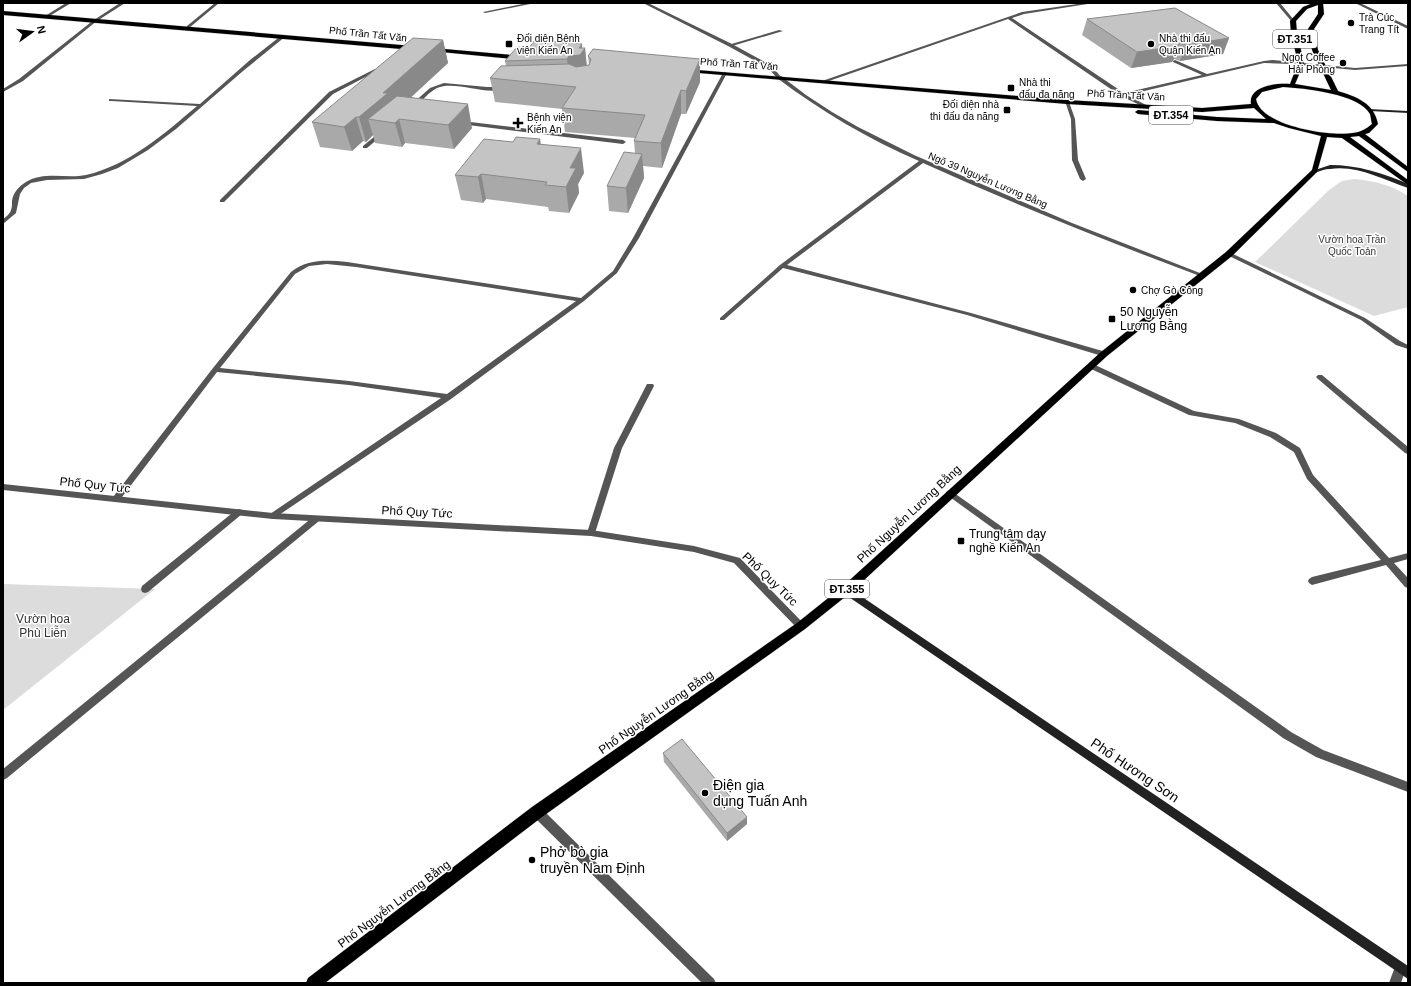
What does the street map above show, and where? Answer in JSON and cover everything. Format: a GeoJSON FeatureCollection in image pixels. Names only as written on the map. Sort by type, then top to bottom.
{"type":"FeatureCollection","features":[{"type":"Feature","properties":{"kind":"main road","name":"ĐT.351"},"geometry":{"type":"LineString","coordinates":[[1292,85],[1301,63],[1294,33],[1293,21],[1305,8],[1319,3],[1320,14],[1311,29],[1315,50],[1335,92]]}},
{"type":"Feature","properties":{"kind":"main road","name":"Phố Trần Tất Văn"},"geometry":{"type":"LineString","coordinates":[[3,13],[284,36],[401,50],[419,49]]}},
{"type":"Feature","properties":{"kind":"main road"},"geometry":{"type":"LineString","coordinates":[[427,50],[528,58]]}},
{"type":"Feature","properties":{"kind":"main road","name":"Phố Trần Tất Văn"},"geometry":{"type":"LineString","coordinates":[[677,70],[779,77],[1067,102],[1202,110],[1255,106]]}},
{"type":"Feature","properties":{"kind":"main road"},"geometry":{"type":"LineString","coordinates":[[1292,85],[1311,86],[1335,92],[1356,100],[1370,110],[1374,115],[1375,124],[1373,128],[1361,134],[1344,136],[1324,135],[1298,130],[1275,121],[1260,111],[1255,106],[1253,98],[1258,92],[1268,87],[1292,85]]}},
{"type":"Feature","properties":{"kind":"main road","name":"Phố Trần Tất Văn"},"geometry":{"type":"LineString","coordinates":[[1067,102],[1095,108],[1217,120],[1275,121]]}},
{"type":"Feature","properties":{"kind":"main road"},"geometry":{"type":"LineString","coordinates":[[1361,134],[1408,170]]}},
{"type":"Feature","properties":{"kind":"main road"},"geometry":{"type":"LineString","coordinates":[[1314,171],[1324,135]]}},
{"type":"Feature","properties":{"kind":"main road"},"geometry":{"type":"LineString","coordinates":[[1344,136],[1408,185]]}},
{"type":"Feature","properties":{"kind":"main road","name":"Phố Nguyễn Lương Bằng"},"geometry":{"type":"LineString","coordinates":[[313,983],[537,812],[801,626],[846,590],[950,493],[1104,354],[1229,254],[1314,171]]}},
{"type":"Feature","properties":{"kind":"street"},"geometry":{"type":"LineString","coordinates":[[47,16],[69,3]]}},
{"type":"Feature","properties":{"kind":"street"},"geometry":{"type":"LineString","coordinates":[[3,91],[21,80],[96,20],[123,3]]}},
{"type":"Feature","properties":{"kind":"street"},"geometry":{"type":"LineString","coordinates":[[188,28],[217,3]]}},
{"type":"Feature","properties":{"kind":"street"},"geometry":{"type":"LineString","coordinates":[[485,12],[533,3]]}},
{"type":"Feature","properties":{"kind":"street","name":"Ngõ 39 Nguyễn Lương Bằng"},"geometry":{"type":"LineString","coordinates":[[645,3],[730,45],[770,67],[798,94],[869,136],[921,162],[1115,243],[1202,275]]}},
{"type":"Feature","properties":{"kind":"street"},"geometry":{"type":"LineString","coordinates":[[824,81],[1023,13],[1092,3]]}},
{"type":"Feature","properties":{"kind":"street"},"geometry":{"type":"LineString","coordinates":[[1278,3],[1293,21]]}},
{"type":"Feature","properties":{"kind":"street"},"geometry":{"type":"LineString","coordinates":[[1357,3],[1408,28]]}},
{"type":"Feature","properties":{"kind":"street"},"geometry":{"type":"LineString","coordinates":[[1009,18],[1123,95],[1144,106]]}},
{"type":"Feature","properties":{"kind":"street"},"geometry":{"type":"LineString","coordinates":[[730,45],[781,32]]}},
{"type":"Feature","properties":{"kind":"street"},"geometry":{"type":"LineString","coordinates":[[3,222],[14,212],[17,192],[24,186],[38,179],[84,177],[98,174],[117,166],[175,128],[200,105],[284,36]]}},
{"type":"Feature","properties":{"kind":"street"},"geometry":{"type":"LineString","coordinates":[[1175,61],[1207,76]]}},
{"type":"Feature","properties":{"kind":"street"},"geometry":{"type":"LineString","coordinates":[[1123,95],[1264,62],[1283,61],[1323,66],[1370,69],[1408,65]]}},
{"type":"Feature","properties":{"kind":"street"},"geometry":{"type":"LineString","coordinates":[[222,201],[331,93],[372,74],[381,67]]}},
{"type":"Feature","properties":{"kind":"street"},"geometry":{"type":"LineString","coordinates":[[273,516],[448,397],[582,300],[615,272],[636,238],[725,73]]}},
{"type":"Feature","properties":{"kind":"street"},"geometry":{"type":"LineString","coordinates":[[407,111],[433,88],[442,84],[488,89],[508,87]]}},
{"type":"Feature","properties":{"kind":"street"},"geometry":{"type":"LineString","coordinates":[[111,100],[200,105]]}},
{"type":"Feature","properties":{"kind":"street"},"geometry":{"type":"LineString","coordinates":[[1067,102],[1073,119],[1075,160],[1083,180]]}},
{"type":"Feature","properties":{"kind":"street"},"geometry":{"type":"LineString","coordinates":[[1370,110],[1408,112]]}},
{"type":"Feature","properties":{"kind":"street"},"geometry":{"type":"LineString","coordinates":[[457,122],[623,142]]}},
{"type":"Feature","properties":{"kind":"street"},"geometry":{"type":"LineString","coordinates":[[366,147],[384,131]]}},
{"type":"Feature","properties":{"kind":"street"},"geometry":{"type":"LineString","coordinates":[[722,319],[782,266],[921,162]]}},
{"type":"Feature","properties":{"kind":"street"},"geometry":{"type":"LineString","coordinates":[[1314,171],[1330,167],[1352,169],[1385,176],[1408,185]]}},
{"type":"Feature","properties":{"kind":"street"},"geometry":{"type":"LineString","coordinates":[[1229,254],[1363,318],[1398,343],[1408,347]]}},
{"type":"Feature","properties":{"kind":"street"},"geometry":{"type":"LineString","coordinates":[[116,499],[214,370],[293,273],[306,265],[333,264],[392,271],[500,286],[582,300]]}},
{"type":"Feature","properties":{"kind":"street"},"geometry":{"type":"LineString","coordinates":[[782,266],[969,314],[1104,354]]}},
{"type":"Feature","properties":{"kind":"street"},"geometry":{"type":"LineString","coordinates":[[1091,366],[1192,413],[1236,421],[1273,435],[1296,450],[1310,477],[1386,562],[1408,584]]}},
{"type":"Feature","properties":{"kind":"street"},"geometry":{"type":"LineString","coordinates":[[214,370],[349,383],[448,397]]}},
{"type":"Feature","properties":{"kind":"street"},"geometry":{"type":"LineString","coordinates":[[1320,377],[1408,451]]}},
{"type":"Feature","properties":{"kind":"street"},"geometry":{"type":"LineString","coordinates":[[591,533],[618,448],[650,386]]}},
{"type":"Feature","properties":{"kind":"street","name":"Phố Quy Tức"},"geometry":{"type":"LineString","coordinates":[[3,487],[273,516],[591,533],[694,549],[737,560],[801,626]]}},
{"type":"Feature","properties":{"kind":"street"},"geometry":{"type":"LineString","coordinates":[[950,493],[1287,735],[1320,754],[1408,787]]}},
{"type":"Feature","properties":{"kind":"street"},"geometry":{"type":"LineString","coordinates":[[145,589],[239,512]]}},
{"type":"Feature","properties":{"kind":"street"},"geometry":{"type":"LineString","coordinates":[[3,775],[316,519]]}},
{"type":"Feature","properties":{"kind":"street"},"geometry":{"type":"LineString","coordinates":[[1312,581],[1408,556]]}},
{"type":"Feature","properties":{"kind":"street","name":"Phố Hương Sơn"},"geometry":{"type":"LineString","coordinates":[[846,590],[1404,971]]}},
{"type":"Feature","properties":{"kind":"street"},"geometry":{"type":"LineString","coordinates":[[537,812],[710,983]]}},
{"type":"Feature","properties":{"kind":"street"},"geometry":{"type":"LineString","coordinates":[[1395,983],[1404,971]]}},
{"type":"Feature","properties":{"kind":"green space","name":"Vườn hoa Trần Quốc Toản"},"geometry":{"type":"Polygon","coordinates":[[[1354,179],[1382,184],[1408,196],[1408,307],[1374,316],[1255,262],[1329,190],[1342,181],[1354,179]]]}},
{"type":"Feature","properties":{"kind":"green space","name":"Vườn hoa Phù Liễn"},"geometry":{"type":"Polygon","coordinates":[[[3,584],[155,589],[3,710],[3,584]]]}},
{"type":"Feature","properties":{"kind":"building"},"geometry":{"type":"Polygon","coordinates":[[[1175,8],[1229,38],[1186,45],[1180,43],[1178,46],[1137,52],[1087,19],[1175,8]]]}},
{"type":"Feature","properties":{"kind":"building"},"geometry":{"type":"Polygon","coordinates":[[[413,38],[443,40],[383,93],[388,93],[359,117],[356,117],[344,127],[312,122],[413,38]]]}},
{"type":"Feature","properties":{"kind":"building"},"geometry":{"type":"Polygon","coordinates":[[[535,40],[582,44],[579,48],[585,48],[580,55],[569,56],[567,59],[505,61],[517,47],[529,48],[535,40]]]}},
{"type":"Feature","properties":{"kind":"building"},"geometry":{"type":"Polygon","coordinates":[[[593,49],[700,59],[686,91],[681,90],[661,143],[634,141],[645,115],[562,108],[576,87],[490,78],[501,66],[569,64],[576,67],[589,65],[591,59],[588,56],[593,49]]]}},
{"type":"Feature","properties":{"kind":"building"},"geometry":{"type":"Polygon","coordinates":[[[397,96],[468,104],[448,125],[399,119],[395,123],[368,119],[397,96]]]}},
{"type":"Feature","properties":{"kind":"building"},"geometry":{"type":"Polygon","coordinates":[[[516,137],[540,139],[537,144],[581,148],[570,168],[576,168],[566,187],[545,185],[547,182],[481,174],[478,177],[455,175],[484,139],[513,142],[516,137]]]}},
{"type":"Feature","properties":{"kind":"building"},"geometry":{"type":"Polygon","coordinates":[[[624,152],[642,154],[626,188],[607,186],[624,152]]]}},
{"type":"Feature","properties":{"kind":"building","name":"Điện gia dụng Tuấn Anh"},"geometry":{"type":"Polygon","coordinates":[[[682,739],[747,817],[727,833],[663,753],[682,739]]]}},
{"type":"Feature","properties":{"kind":"place","name":"Trà Cúc Trang Tít"},"geometry":{"type":"Point","coordinates":[1351,23]}},
{"type":"Feature","properties":{"kind":"place","name":"Đối diện Bệnh viện Kiến An"},"geometry":{"type":"Point","coordinates":[509,44]}},
{"type":"Feature","properties":{"kind":"place","name":"Nhà thi đấu Quận Kiến An"},"geometry":{"type":"Point","coordinates":[1151,44]}},
{"type":"Feature","properties":{"kind":"place","name":"Ngọt Coffee Hải Phòng"},"geometry":{"type":"Point","coordinates":[1343,63]}},
{"type":"Feature","properties":{"kind":"place","name":"Nhà thi đấu đa năng"},"geometry":{"type":"Point","coordinates":[1011,88]}},
{"type":"Feature","properties":{"kind":"place","name":"Đối diện nhà thi đấu đa năng"},"geometry":{"type":"Point","coordinates":[1007,110]}},
{"type":"Feature","properties":{"kind":"place","name":"Bệnh viện Kiến An"},"geometry":{"type":"Point","coordinates":[518,123]}},
{"type":"Feature","properties":{"kind":"place","name":"Chợ Gò Công"},"geometry":{"type":"Point","coordinates":[1133,290]}},
{"type":"Feature","properties":{"kind":"place","name":"50 Nguyễn Lương Bằng"},"geometry":{"type":"Point","coordinates":[1112,319]}},
{"type":"Feature","properties":{"kind":"place","name":"Trung tâm dạy nghề Kiến An"},"geometry":{"type":"Point","coordinates":[961,541]}},
{"type":"Feature","properties":{"kind":"place","name":"Điện gia dụng Tuấn Anh"},"geometry":{"type":"Point","coordinates":[705,793]}},
{"type":"Feature","properties":{"kind":"place","name":"Phở bò gia truyền Nam Định"},"geometry":{"type":"Point","coordinates":[532,860]}}]}
